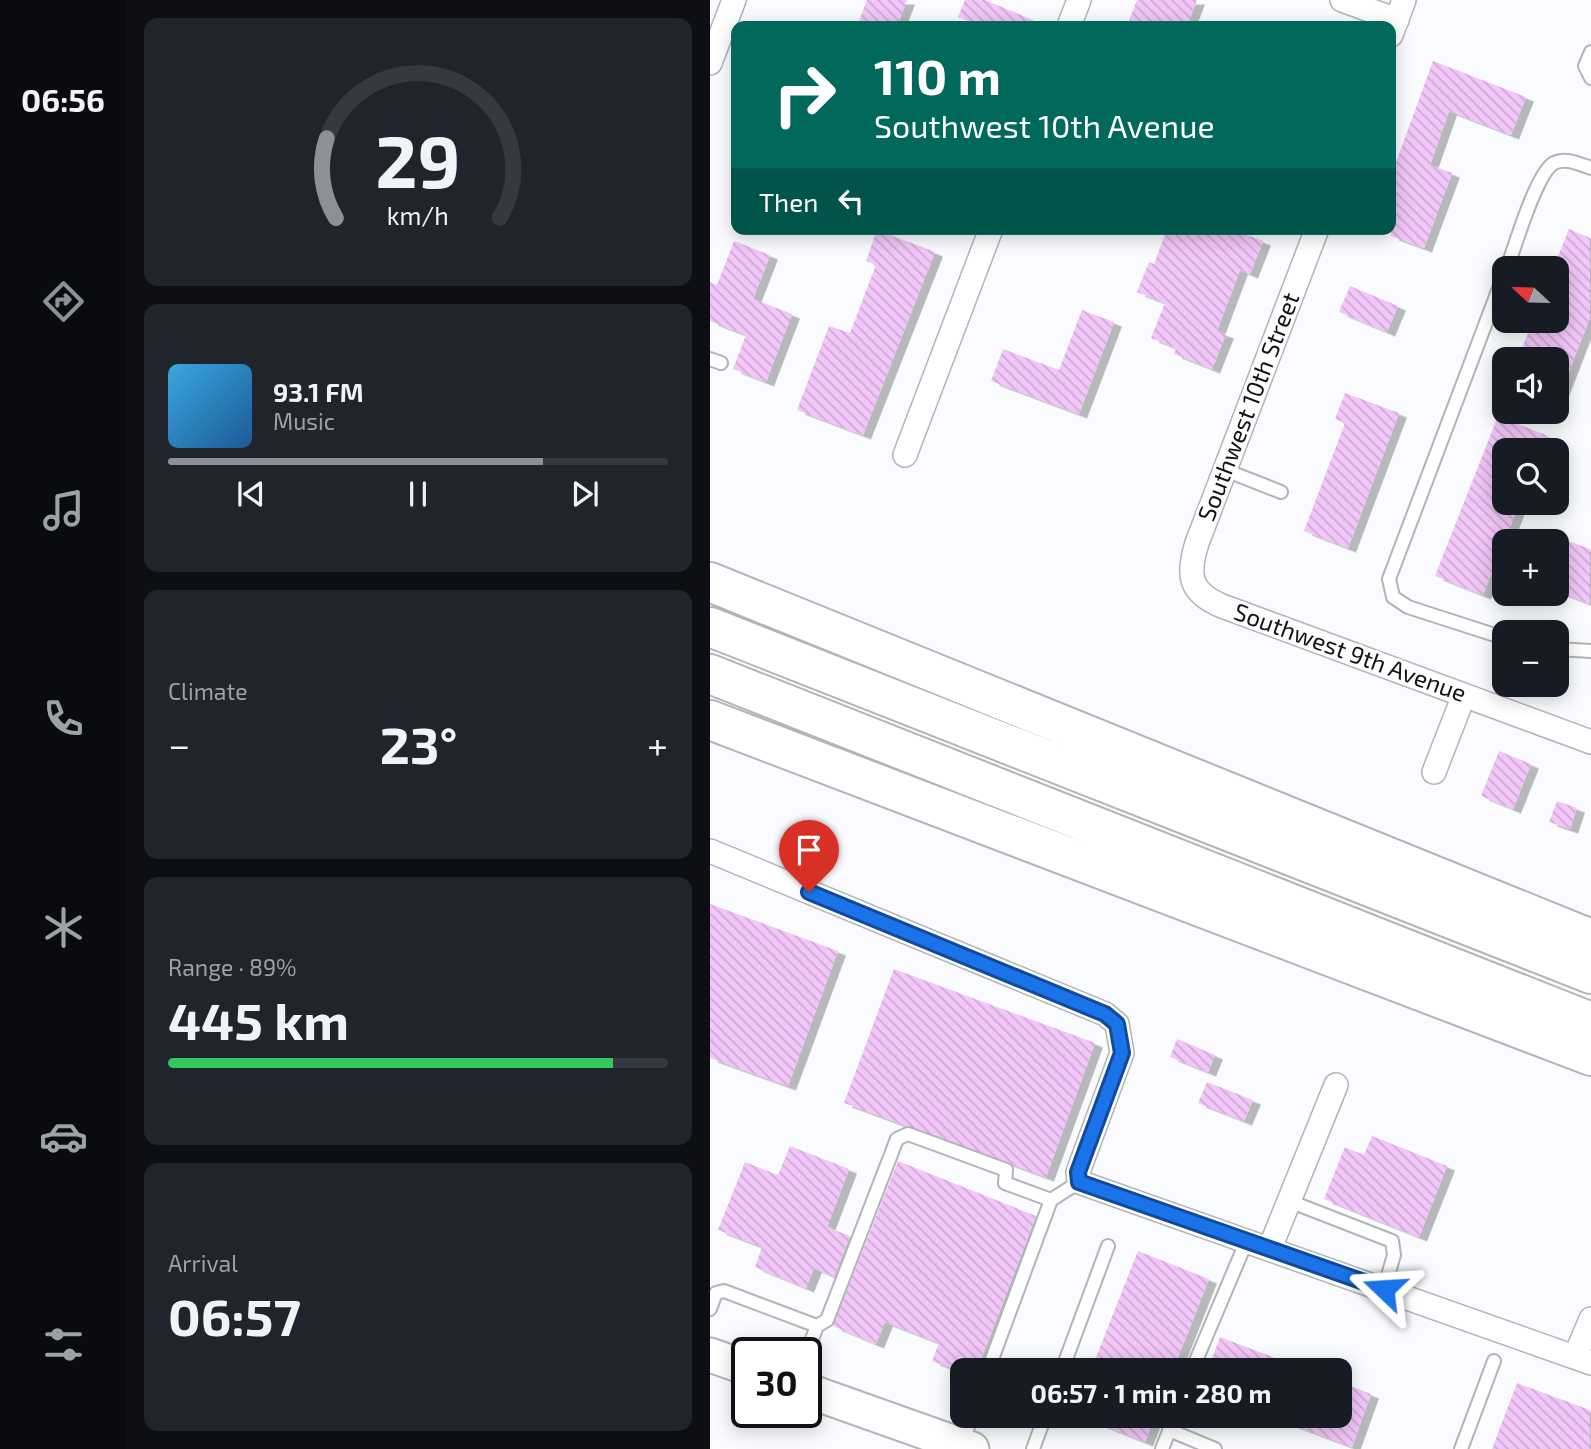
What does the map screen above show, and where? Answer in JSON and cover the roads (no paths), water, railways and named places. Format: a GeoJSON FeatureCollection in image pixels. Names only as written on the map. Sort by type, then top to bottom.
{"type":"FeatureCollection","features":[{"type":"Feature","properties":{"kind":"highway"},"geometry":{"type":"LineString","coordinates":[[710,582],[1590,939]]}},
{"type":"Feature","properties":{"kind":"highway"},"geometry":{"type":"LineString","coordinates":[[710,626],[1590,974]]}},
{"type":"Feature","properties":{"kind":"highway"},"geometry":{"type":"LineString","coordinates":[[710,674],[1590,1022]]}},
{"type":"Feature","properties":{"kind":"highway"},"geometry":{"type":"LineString","coordinates":[[710,720],[1590,1056]]}},
{"type":"Feature","properties":{"kind":"main road"},"geometry":{"type":"LineString","coordinates":[[711,1360],[731,1364]]}},
{"type":"Feature","properties":{"kind":"main road"},"geometry":{"type":"LineString","coordinates":[[822,1395],[968,1437]]}},
{"type":"Feature","properties":{"kind":"street"},"geometry":{"type":"LineString","coordinates":[[710,63],[734,0]]}},
{"type":"Feature","properties":{"kind":"street"},"geometry":{"type":"LineString","coordinates":[[1071,21],[1079,0]]}},
{"type":"Feature","properties":{"kind":"street"},"geometry":{"type":"LineString","coordinates":[[1342,0],[1397,18]]}},
{"type":"Feature","properties":{"kind":"street"},"geometry":{"type":"LineString","coordinates":[[905,455],[989,235]]}},
{"type":"Feature","properties":{"kind":"street","name":"Southwest 10th Street"},"geometry":{"type":"LineString","coordinates":[[1194,586],[1194,552],[1315,235]]}},
{"type":"Feature","properties":{"kind":"street","name":"Southwest 9th Avenue"},"geometry":{"type":"LineString","coordinates":[[1194,586],[1204,597],[1222,606],[1590,742]]}},
{"type":"Feature","properties":{"kind":"street"},"geometry":{"type":"LineString","coordinates":[[1434,772],[1464,695]]}},
{"type":"Feature","properties":{"kind":"street"},"geometry":{"type":"LineString","coordinates":[[710,851],[1105,1014],[1117,1024],[1122,1053],[1078,1172],[1079,1182],[1583,1360],[1590,1319]]}},
{"type":"Feature","properties":{"kind":"street"},"geometry":{"type":"LineString","coordinates":[[1270,1248],[1336,1085]]}},
{"type":"Feature","properties":{"kind":"lane"},"geometry":{"type":"LineString","coordinates":[[1590,52],[1585,66],[1590,78]]}},
{"type":"Feature","properties":{"kind":"lane"},"geometry":{"type":"LineString","coordinates":[[1512,256],[1541,178],[1552,164],[1568,160],[1590,168]]}},
{"type":"Feature","properties":{"kind":"lane"},"geometry":{"type":"LineString","coordinates":[[1492,307],[1389,579],[1394,597],[1408,607],[1492,634]]}},
{"type":"Feature","properties":{"kind":"lane"},"geometry":{"type":"LineString","coordinates":[[1225,470],[1281,492]]}},
{"type":"Feature","properties":{"kind":"lane"},"geometry":{"type":"LineString","coordinates":[[1569,650],[1590,651]]}},
{"type":"Feature","properties":{"kind":"lane"},"geometry":{"type":"LineString","coordinates":[[813,1337],[817,1326],[827,1320],[897,1139],[908,1134],[1006,1170],[1005,1183],[1051,1200]]}},
{"type":"Feature","properties":{"kind":"lane"},"geometry":{"type":"LineString","coordinates":[[992,1358],[1051,1200],[1079,1182]]}},
{"type":"Feature","properties":{"kind":"lane"},"geometry":{"type":"LineString","coordinates":[[1289,1201],[1392,1241],[1394,1255],[1384,1289]]}},
{"type":"Feature","properties":{"kind":"lane"},"geometry":{"type":"LineString","coordinates":[[1197,1358],[1247,1240]]}},
{"type":"Feature","properties":{"kind":"lane"},"geometry":{"type":"LineString","coordinates":[[1066,1358],[1108,1246]]}},
{"type":"Feature","properties":{"kind":"lane"},"geometry":{"type":"LineString","coordinates":[[710,1309],[716,1293],[724,1291],[817,1326]]}},
{"type":"Feature","properties":{"kind":"lane"},"geometry":{"type":"LineString","coordinates":[[1461,1449],[1494,1361]]}},
{"type":"Feature","properties":{"kind":"lane"},"geometry":{"type":"LineString","coordinates":[[1033,1449],[1041,1428]]}},
{"type":"Feature","properties":{"kind":"lane"},"geometry":{"type":"LineString","coordinates":[[1162,1449],[1169,1430],[1215,1449]]}}]}
